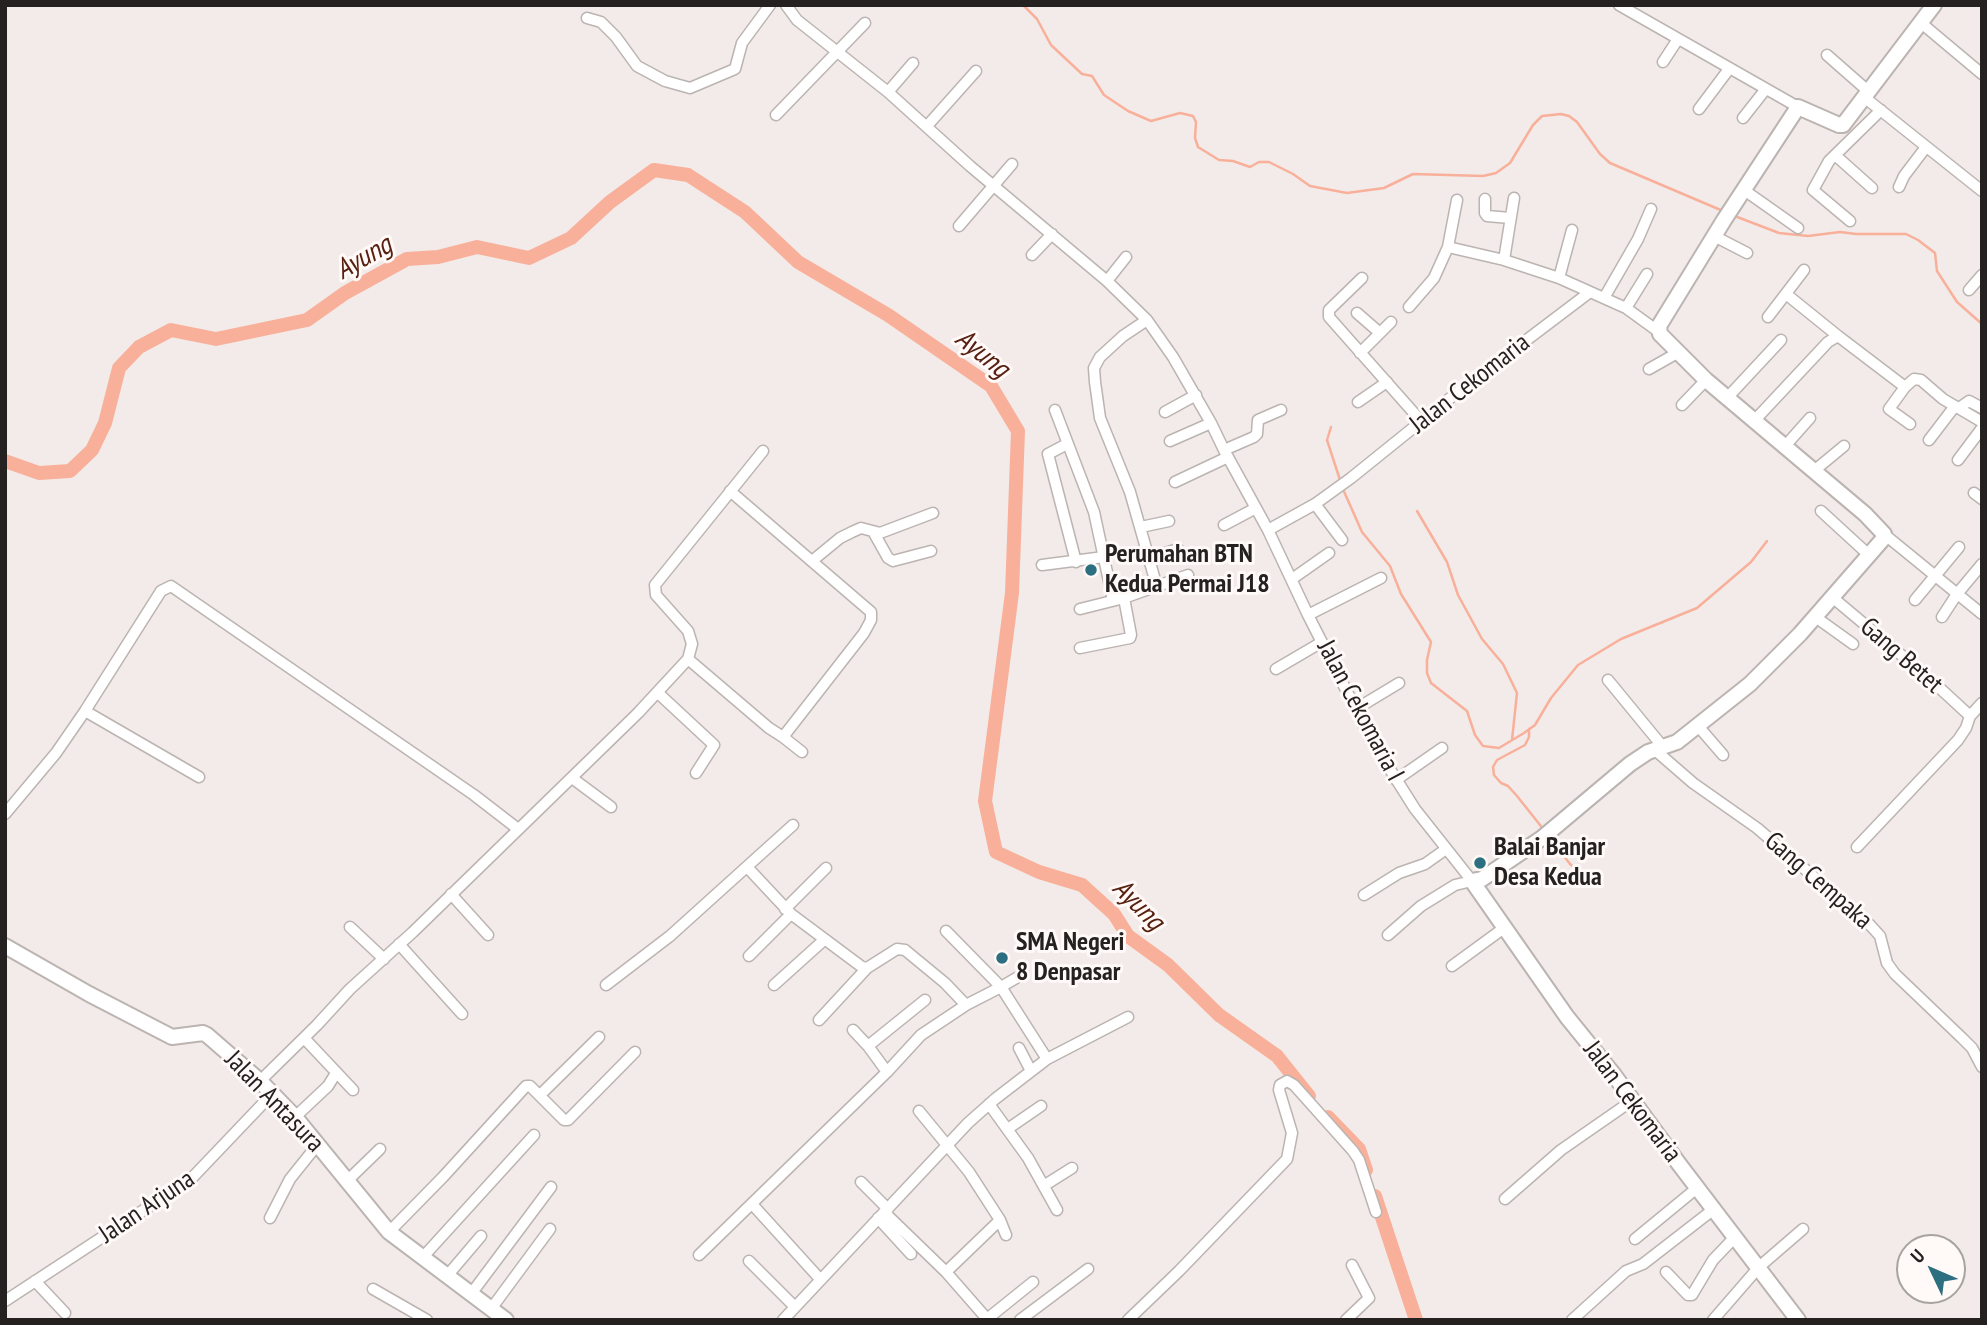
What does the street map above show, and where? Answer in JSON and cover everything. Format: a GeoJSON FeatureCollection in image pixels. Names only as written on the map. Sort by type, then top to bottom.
{"type":"FeatureCollection","features":[{"type":"Feature","properties":{"kind":"street"},"geometry":{"type":"LineString","coordinates":[[587,18],[601,22],[637,66],[665,81],[690,88],[735,69],[742,43],[770,5]]}},
{"type":"Feature","properties":{"kind":"street","name":"Jalan Cekomaria I"},"geometry":{"type":"LineString","coordinates":[[786,5],[797,20],[888,92],[1107,281],[1147,320],[1196,395],[1268,530],[1356,709],[1396,780],[1415,809],[1472,881]]}},
{"type":"Feature","properties":{"kind":"street"},"geometry":{"type":"LineString","coordinates":[[1619,5],[1765,90],[1841,125],[1934,5]]}},
{"type":"Feature","properties":{"kind":"street"},"geometry":{"type":"LineString","coordinates":[[1920,22],[1982,74]]}},
{"type":"Feature","properties":{"kind":"street"},"geometry":{"type":"LineString","coordinates":[[776,115],[838,54],[865,23]]}},
{"type":"Feature","properties":{"kind":"street"},"geometry":{"type":"LineString","coordinates":[[1663,62],[1678,39]]}},
{"type":"Feature","properties":{"kind":"street"},"geometry":{"type":"LineString","coordinates":[[1827,55],[1881,110],[1982,191]]}},
{"type":"Feature","properties":{"kind":"street"},"geometry":{"type":"LineString","coordinates":[[888,92],[914,63]]}},
{"type":"Feature","properties":{"kind":"street"},"geometry":{"type":"LineString","coordinates":[[1699,109],[1728,69]]}},
{"type":"Feature","properties":{"kind":"street"},"geometry":{"type":"LineString","coordinates":[[927,126],[976,71]]}},
{"type":"Feature","properties":{"kind":"street"},"geometry":{"type":"LineString","coordinates":[[1743,118],[1765,90]]}},
{"type":"Feature","properties":{"kind":"street"},"geometry":{"type":"LineString","coordinates":[[1659,332],[1662,320],[1798,107]]}},
{"type":"Feature","properties":{"kind":"street"},"geometry":{"type":"LineString","coordinates":[[1850,221],[1813,190],[1835,155],[1881,110]]}},
{"type":"Feature","properties":{"kind":"street"},"geometry":{"type":"LineString","coordinates":[[1899,187],[1903,176],[1926,147]]}},
{"type":"Feature","properties":{"kind":"street"},"geometry":{"type":"LineString","coordinates":[[1835,155],[1872,188]]}},
{"type":"Feature","properties":{"kind":"street"},"geometry":{"type":"LineString","coordinates":[[959,226],[1012,164]]}},
{"type":"Feature","properties":{"kind":"street"},"geometry":{"type":"LineString","coordinates":[[1740,196],[1798,228]]}},
{"type":"Feature","properties":{"kind":"street"},"geometry":{"type":"LineString","coordinates":[[1504,260],[1514,198]]}},
{"type":"Feature","properties":{"kind":"street"},"geometry":{"type":"LineString","coordinates":[[1485,199],[1487,216],[1510,218]]}},
{"type":"Feature","properties":{"kind":"street"},"geometry":{"type":"LineString","coordinates":[[1409,307],[1434,278],[1448,247],[1457,200]]}},
{"type":"Feature","properties":{"kind":"street"},"geometry":{"type":"LineString","coordinates":[[1604,298],[1651,209]]}},
{"type":"Feature","properties":{"kind":"street"},"geometry":{"type":"LineString","coordinates":[[1559,278],[1572,230]]}},
{"type":"Feature","properties":{"kind":"street"},"geometry":{"type":"LineString","coordinates":[[1031,255],[1052,234]]}},
{"type":"Feature","properties":{"kind":"street"},"geometry":{"type":"LineString","coordinates":[[1714,236],[1747,253]]}},
{"type":"Feature","properties":{"kind":"street"},"geometry":{"type":"LineString","coordinates":[[1448,247],[1504,260],[1559,278],[1626,308],[1659,332],[1706,380],[1815,470],[1884,534],[1982,614]]}},
{"type":"Feature","properties":{"kind":"street"},"geometry":{"type":"LineString","coordinates":[[1107,281],[1126,257]]}},
{"type":"Feature","properties":{"kind":"street"},"geometry":{"type":"LineString","coordinates":[[1768,317],[1804,271]]}},
{"type":"Feature","properties":{"kind":"street"},"geometry":{"type":"LineString","coordinates":[[1626,308],[1647,274]]}},
{"type":"Feature","properties":{"kind":"street"},"geometry":{"type":"LineString","coordinates":[[1969,290],[1982,275]]}},
{"type":"Feature","properties":{"kind":"street"},"geometry":{"type":"LineString","coordinates":[[1362,278],[1328,314],[1421,421]]}},
{"type":"Feature","properties":{"kind":"street","name":"Jalan Cekomaria"},"geometry":{"type":"LineString","coordinates":[[1268,530],[1330,493],[1590,292]]}},
{"type":"Feature","properties":{"kind":"street"},"geometry":{"type":"LineString","coordinates":[[1786,294],[1905,387]]}},
{"type":"Feature","properties":{"kind":"street"},"geometry":{"type":"LineString","coordinates":[[1357,313],[1380,333]]}},
{"type":"Feature","properties":{"kind":"street"},"geometry":{"type":"LineString","coordinates":[[1147,320],[1111,346],[1094,368],[1100,418],[1130,492],[1157,587]]}},
{"type":"Feature","properties":{"kind":"street"},"geometry":{"type":"LineString","coordinates":[[1360,353],[1391,322]]}},
{"type":"Feature","properties":{"kind":"street"},"geometry":{"type":"LineString","coordinates":[[1754,421],[1828,342],[1838,336]]}},
{"type":"Feature","properties":{"kind":"street"},"geometry":{"type":"LineString","coordinates":[[1727,398],[1782,340]]}},
{"type":"Feature","properties":{"kind":"street"},"geometry":{"type":"LineString","coordinates":[[1649,369],[1679,352]]}},
{"type":"Feature","properties":{"kind":"street"},"geometry":{"type":"LineString","coordinates":[[1910,424],[1889,409],[1914,379],[1921,380],[1943,399],[1982,422]]}},
{"type":"Feature","properties":{"kind":"street"},"geometry":{"type":"LineString","coordinates":[[1682,405],[1706,380]]}},
{"type":"Feature","properties":{"kind":"street"},"geometry":{"type":"LineString","coordinates":[[1358,402],[1387,382]]}},
{"type":"Feature","properties":{"kind":"street"},"geometry":{"type":"LineString","coordinates":[[1165,412],[1196,395]]}},
{"type":"Feature","properties":{"kind":"street"},"geometry":{"type":"LineString","coordinates":[[1929,440],[1957,407],[1969,401],[1982,408]]}},
{"type":"Feature","properties":{"kind":"street"},"geometry":{"type":"LineString","coordinates":[[1055,410],[1094,512],[1104,557],[1131,635],[1130,638],[1080,648]]}},
{"type":"Feature","properties":{"kind":"street"},"geometry":{"type":"LineString","coordinates":[[1175,482],[1254,438],[1258,420],[1280,410]]}},
{"type":"Feature","properties":{"kind":"street"},"geometry":{"type":"LineString","coordinates":[[1786,445],[1810,418]]}},
{"type":"Feature","properties":{"kind":"street"},"geometry":{"type":"LineString","coordinates":[[1170,441],[1211,423]]}},
{"type":"Feature","properties":{"kind":"street"},"geometry":{"type":"LineString","coordinates":[[1958,460],[1982,428]]}},
{"type":"Feature","properties":{"kind":"street"},"geometry":{"type":"LineString","coordinates":[[1067,444],[1048,454],[1076,562]]}},
{"type":"Feature","properties":{"kind":"street"},"geometry":{"type":"LineString","coordinates":[[1815,470],[1844,446]]}},
{"type":"Feature","properties":{"kind":"street"},"geometry":{"type":"LineString","coordinates":[[260,1081],[350,989],[572,778],[688,659],[691,644],[688,631],[656,595],[655,585],[763,451]]}},
{"type":"Feature","properties":{"kind":"street"},"geometry":{"type":"LineString","coordinates":[[730,491],[871,612],[871,620],[783,737]]}},
{"type":"Feature","properties":{"kind":"street"},"geometry":{"type":"LineString","coordinates":[[1315,504],[1342,540]]}},
{"type":"Feature","properties":{"kind":"street"},"geometry":{"type":"LineString","coordinates":[[1224,525],[1256,508]]}},
{"type":"Feature","properties":{"kind":"street"},"geometry":{"type":"LineString","coordinates":[[1821,511],[1870,556]]}},
{"type":"Feature","properties":{"kind":"street"},"geometry":{"type":"LineString","coordinates":[[812,561],[840,538],[860,528],[874,533],[933,513]]}},
{"type":"Feature","properties":{"kind":"street"},"geometry":{"type":"LineString","coordinates":[[1141,527],[1169,521]]}},
{"type":"Feature","properties":{"kind":"street"},"geometry":{"type":"LineString","coordinates":[[874,533],[892,561],[932,551]]}},
{"type":"Feature","properties":{"kind":"street"},"geometry":{"type":"LineString","coordinates":[[1388,935],[1421,906],[1455,885],[1482,879],[1544,836],[1630,764],[1676,742],[1750,684],[1880,545],[1884,534]]}},
{"type":"Feature","properties":{"kind":"street"},"geometry":{"type":"LineString","coordinates":[[1915,600],[1959,548]]}},
{"type":"Feature","properties":{"kind":"street"},"geometry":{"type":"LineString","coordinates":[[1150,558],[1178,549]]}},
{"type":"Feature","properties":{"kind":"street"},"geometry":{"type":"LineString","coordinates":[[1292,579],[1329,552]]}},
{"type":"Feature","properties":{"kind":"street"},"geometry":{"type":"LineString","coordinates":[[1042,565],[1104,557]]}},
{"type":"Feature","properties":{"kind":"street"},"geometry":{"type":"LineString","coordinates":[[1942,617],[1957,593],[1982,564]]}},
{"type":"Feature","properties":{"kind":"street"},"geometry":{"type":"LineString","coordinates":[[1080,610],[1188,575]]}},
{"type":"Feature","properties":{"kind":"street"},"geometry":{"type":"LineString","coordinates":[[1308,615],[1381,579]]}},
{"type":"Feature","properties":{"kind":"street"},"geometry":{"type":"LineString","coordinates":[[5,814],[56,752],[85,711],[161,591],[171,586],[474,795],[518,830]]}},
{"type":"Feature","properties":{"kind":"street","name":"Gang Betet"},"geometry":{"type":"LineString","coordinates":[[1832,597],[1970,716]]}},
{"type":"Feature","properties":{"kind":"street"},"geometry":{"type":"LineString","coordinates":[[1806,626],[1853,644]]}},
{"type":"Feature","properties":{"kind":"street"},"geometry":{"type":"LineString","coordinates":[[1276,669],[1322,642]]}},
{"type":"Feature","properties":{"kind":"street"},"geometry":{"type":"LineString","coordinates":[[688,659],[769,729],[802,752]]}},
{"type":"Feature","properties":{"kind":"street","name":"Gang Cempaka"},"geometry":{"type":"LineString","coordinates":[[1608,680],[1659,748],[1693,783],[1757,828],[1870,925],[1880,936],[1886,963],[1972,1048],[1982,1067]]}},
{"type":"Feature","properties":{"kind":"street"},"geometry":{"type":"LineString","coordinates":[[1356,709],[1399,683]]}},
{"type":"Feature","properties":{"kind":"street"},"geometry":{"type":"LineString","coordinates":[[658,692],[713,744],[714,747],[696,773]]}},
{"type":"Feature","properties":{"kind":"street"},"geometry":{"type":"LineString","coordinates":[[1857,847],[1958,740],[1970,716],[1982,703]]}},
{"type":"Feature","properties":{"kind":"street"},"geometry":{"type":"LineString","coordinates":[[85,711],[198,777]]}},
{"type":"Feature","properties":{"kind":"street"},"geometry":{"type":"LineString","coordinates":[[1698,726],[1723,755]]}},
{"type":"Feature","properties":{"kind":"street"},"geometry":{"type":"LineString","coordinates":[[1396,780],[1442,748]]}},
{"type":"Feature","properties":{"kind":"street"},"geometry":{"type":"LineString","coordinates":[[572,778],[611,807]]}},
{"type":"Feature","properties":{"kind":"street"},"geometry":{"type":"LineString","coordinates":[[607,985],[670,936],[793,825]]}},
{"type":"Feature","properties":{"kind":"street"},"geometry":{"type":"LineString","coordinates":[[1364,895],[1399,873],[1425,864],[1446,849]]}},
{"type":"Feature","properties":{"kind":"street"},"geometry":{"type":"LineString","coordinates":[[747,867],[788,911],[824,940],[867,968]]}},
{"type":"Feature","properties":{"kind":"street"},"geometry":{"type":"LineString","coordinates":[[749,956],[826,868]]}},
{"type":"Feature","properties":{"kind":"street","name":"Jalan Cekomaria"},"geometry":{"type":"LineString","coordinates":[[1472,881],[1567,1017],[1633,1100],[1798,1320]]}},
{"type":"Feature","properties":{"kind":"street"},"geometry":{"type":"LineString","coordinates":[[452,894],[488,935]]}},
{"type":"Feature","properties":{"kind":"street"},"geometry":{"type":"LineString","coordinates":[[350,926],[384,959]]}},
{"type":"Feature","properties":{"kind":"street"},"geometry":{"type":"LineString","coordinates":[[1452,966],[1504,928]]}},
{"type":"Feature","properties":{"kind":"street"},"geometry":{"type":"LineString","coordinates":[[946,931],[1001,987],[1047,1059]]}},
{"type":"Feature","properties":{"kind":"street"},"geometry":{"type":"LineString","coordinates":[[774,985],[824,940]]}},
{"type":"Feature","properties":{"kind":"street"},"geometry":{"type":"LineString","coordinates":[[400,944],[463,1014]]}},
{"type":"Feature","properties":{"kind":"street","name":"Jalan Antasura"},"geometry":{"type":"LineString","coordinates":[[5,946],[172,1037],[203,1033],[207,1035],[260,1081],[295,1117],[389,1232],[506,1320]]}},
{"type":"Feature","properties":{"kind":"street"},"geometry":{"type":"LineString","coordinates":[[819,1020],[867,968],[897,949],[905,950],[945,983],[966,1005]]}},
{"type":"Feature","properties":{"kind":"street"},"geometry":{"type":"LineString","coordinates":[[699,1255],[887,1072],[921,1035],[966,1005],[1023,974]]}},
{"type":"Feature","properties":{"kind":"street"},"geometry":{"type":"LineString","coordinates":[[868,1046],[925,1000]]}},
{"type":"Feature","properties":{"kind":"street"},"geometry":{"type":"LineString","coordinates":[[783,1320],[989,1104],[1047,1059],[1128,1017]]}},
{"type":"Feature","properties":{"kind":"street"},"geometry":{"type":"LineString","coordinates":[[853,1030],[887,1072]]}},
{"type":"Feature","properties":{"kind":"street"},"geometry":{"type":"LineString","coordinates":[[540,1095],[599,1037]]}},
{"type":"Feature","properties":{"kind":"street"},"geometry":{"type":"LineString","coordinates":[[304,1038],[353,1090]]}},
{"type":"Feature","properties":{"kind":"street"},"geometry":{"type":"LineString","coordinates":[[1019,1048],[1031,1071]]}},
{"type":"Feature","properties":{"kind":"street"},"geometry":{"type":"LineString","coordinates":[[389,1232],[523,1088],[530,1086],[564,1120],[568,1120],[635,1052]]}},
{"type":"Feature","properties":{"kind":"street"},"geometry":{"type":"LineString","coordinates":[[295,1117],[334,1080],[336,1073]]}},
{"type":"Feature","properties":{"kind":"street"},"geometry":{"type":"LineString","coordinates":[[1128,1320],[1287,1159],[1292,1133],[1279,1090],[1280,1085],[1287,1081],[1294,1084],[1359,1160],[1376,1212]]}},
{"type":"Feature","properties":{"kind":"street","name":"Jalan Arjuna"},"geometry":{"type":"LineString","coordinates":[[5,1300],[191,1179],[272,1094]]}},
{"type":"Feature","properties":{"kind":"street"},"geometry":{"type":"LineString","coordinates":[[1504,1199],[1581,1135],[1633,1100]]}},
{"type":"Feature","properties":{"kind":"street"},"geometry":{"type":"LineString","coordinates":[[989,1104],[1009,1128],[1045,1185],[1057,1210]]}},
{"type":"Feature","properties":{"kind":"street"},"geometry":{"type":"LineString","coordinates":[[1009,1128],[1041,1106]]}},
{"type":"Feature","properties":{"kind":"street"},"geometry":{"type":"LineString","coordinates":[[919,1111],[948,1145],[1000,1220],[1006,1235]]}},
{"type":"Feature","properties":{"kind":"street"},"geometry":{"type":"LineString","coordinates":[[422,1257],[534,1135]]}},
{"type":"Feature","properties":{"kind":"street"},"geometry":{"type":"LineString","coordinates":[[271,1218],[290,1180],[318,1144]]}},
{"type":"Feature","properties":{"kind":"street"},"geometry":{"type":"LineString","coordinates":[[347,1181],[380,1149]]}},
{"type":"Feature","properties":{"kind":"street"},"geometry":{"type":"LineString","coordinates":[[1045,1185],[1073,1168]]}},
{"type":"Feature","properties":{"kind":"street"},"geometry":{"type":"LineString","coordinates":[[861,1182],[911,1254]]}},
{"type":"Feature","properties":{"kind":"street"},"geometry":{"type":"LineString","coordinates":[[471,1294],[551,1187]]}},
{"type":"Feature","properties":{"kind":"street"},"geometry":{"type":"LineString","coordinates":[[1635,1239],[1697,1188]]}},
{"type":"Feature","properties":{"kind":"street"},"geometry":{"type":"LineString","coordinates":[[752,1204],[820,1279]]}},
{"type":"Feature","properties":{"kind":"street"},"geometry":{"type":"LineString","coordinates":[[1572,1320],[1626,1272],[1643,1264],[1714,1209]]}},
{"type":"Feature","properties":{"kind":"street"},"geometry":{"type":"LineString","coordinates":[[883,1213],[946,1272],[987,1320],[1033,1282]]}},
{"type":"Feature","properties":{"kind":"street"},"geometry":{"type":"LineString","coordinates":[[946,1272],[1000,1220]]}},
{"type":"Feature","properties":{"kind":"street"},"geometry":{"type":"LineString","coordinates":[[1713,1320],[1759,1267],[1803,1228]]}},
{"type":"Feature","properties":{"kind":"street"},"geometry":{"type":"LineString","coordinates":[[491,1309],[550,1229]]}},
{"type":"Feature","properties":{"kind":"street"},"geometry":{"type":"LineString","coordinates":[[447,1276],[481,1236]]}},
{"type":"Feature","properties":{"kind":"street"},"geometry":{"type":"LineString","coordinates":[[1666,1272],[1692,1296],[1713,1260],[1734,1238]]}},
{"type":"Feature","properties":{"kind":"street"},"geometry":{"type":"LineString","coordinates":[[749,1261],[795,1307]]}},
{"type":"Feature","properties":{"kind":"street"},"geometry":{"type":"LineString","coordinates":[[1346,1320],[1369,1298],[1352,1265]]}},
{"type":"Feature","properties":{"kind":"street"},"geometry":{"type":"LineString","coordinates":[[1020,1320],[1088,1269]]}},
{"type":"Feature","properties":{"kind":"street"},"geometry":{"type":"LineString","coordinates":[[36,1281],[65,1313]]}},
{"type":"Feature","properties":{"kind":"street"},"geometry":{"type":"LineString","coordinates":[[373,1289],[427,1320]]}},
{"type":"Feature","properties":{"kind":"waterway"},"geometry":{"type":"LineString","coordinates":[[1023,5],[1037,19],[1051,45],[1082,74],[1092,76],[1104,95],[1128,111],[1151,121],[1180,113],[1193,116],[1198,147],[1219,160],[1233,161],[1250,167],[1259,162],[1269,162],[1310,186],[1347,193],[1384,188],[1413,174],[1483,176],[1496,173],[1510,163],[1533,125],[1542,116],[1561,114],[1577,122],[1600,154],[1610,163],[1723,211]]}},
{"type":"Feature","properties":{"kind":"waterway","name":"Ayung"},"geometry":{"type":"LineString","coordinates":[[5,461],[39,473],[70,471],[92,450],[105,423],[119,368],[139,347],[171,330],[216,339],[307,320],[345,293],[407,259],[438,257],[477,247],[529,258],[571,238],[610,202],[654,170],[688,175],[745,212],[798,262],[888,315],[991,386],[1018,431],[1012,593],[985,801],[996,852],[1039,872],[1082,885],[1114,914],[1128,936],[1168,965],[1219,1015],[1277,1056],[1309,1096]]}},
{"type":"Feature","properties":{"kind":"waterway"},"geometry":{"type":"LineString","coordinates":[[1732,215],[1779,233],[1808,236],[1840,232],[1906,234],[1935,253],[1937,271],[1957,302],[1982,324]]}},
{"type":"Feature","properties":{"kind":"waterway"},"geometry":{"type":"LineString","coordinates":[[1331,427],[1327,440],[1340,480]]}},
{"type":"Feature","properties":{"kind":"waterway"},"geometry":{"type":"LineString","coordinates":[[1342,487],[1362,532],[1390,566],[1401,594],[1431,642],[1427,660],[1427,673],[1431,683],[1467,711],[1475,735],[1483,746],[1499,748],[1524,733],[1535,725],[1551,698],[1578,665],[1621,639],[1697,608],[1751,562],[1767,541]]}},
{"type":"Feature","properties":{"kind":"waterway"},"geometry":{"type":"LineString","coordinates":[[1417,511],[1447,562],[1458,595],[1482,639],[1503,664],[1517,693],[1512,740]]}},
{"type":"Feature","properties":{"kind":"waterway"},"geometry":{"type":"LineString","coordinates":[[1529,729],[1525,745],[1497,760],[1493,767],[1494,775],[1508,786],[1544,830]]}},
{"type":"Feature","properties":{"kind":"waterway"},"geometry":{"type":"LineString","coordinates":[[1550,838],[1570,864],[1581,873],[1590,875]]}},
{"type":"Feature","properties":{"kind":"waterway","name":"Ayung"},"geometry":{"type":"LineString","coordinates":[[1328,1117],[1359,1149],[1366,1170]]}},
{"type":"Feature","properties":{"kind":"waterway","name":"Ayung"},"geometry":{"type":"LineString","coordinates":[[1375,1196],[1416,1320]]}},
{"type":"Feature","properties":{"kind":"place","name":"Perumahan BTN Kedua Permai J18"},"geometry":{"type":"Point","coordinates":[1091,570]}},
{"type":"Feature","properties":{"kind":"place","name":"Balai Banjar Desa Kedua"},"geometry":{"type":"Point","coordinates":[1480,863]}},
{"type":"Feature","properties":{"kind":"place","name":"SMA Negeri 8 Denpasar"},"geometry":{"type":"Point","coordinates":[1002,958]}}]}
